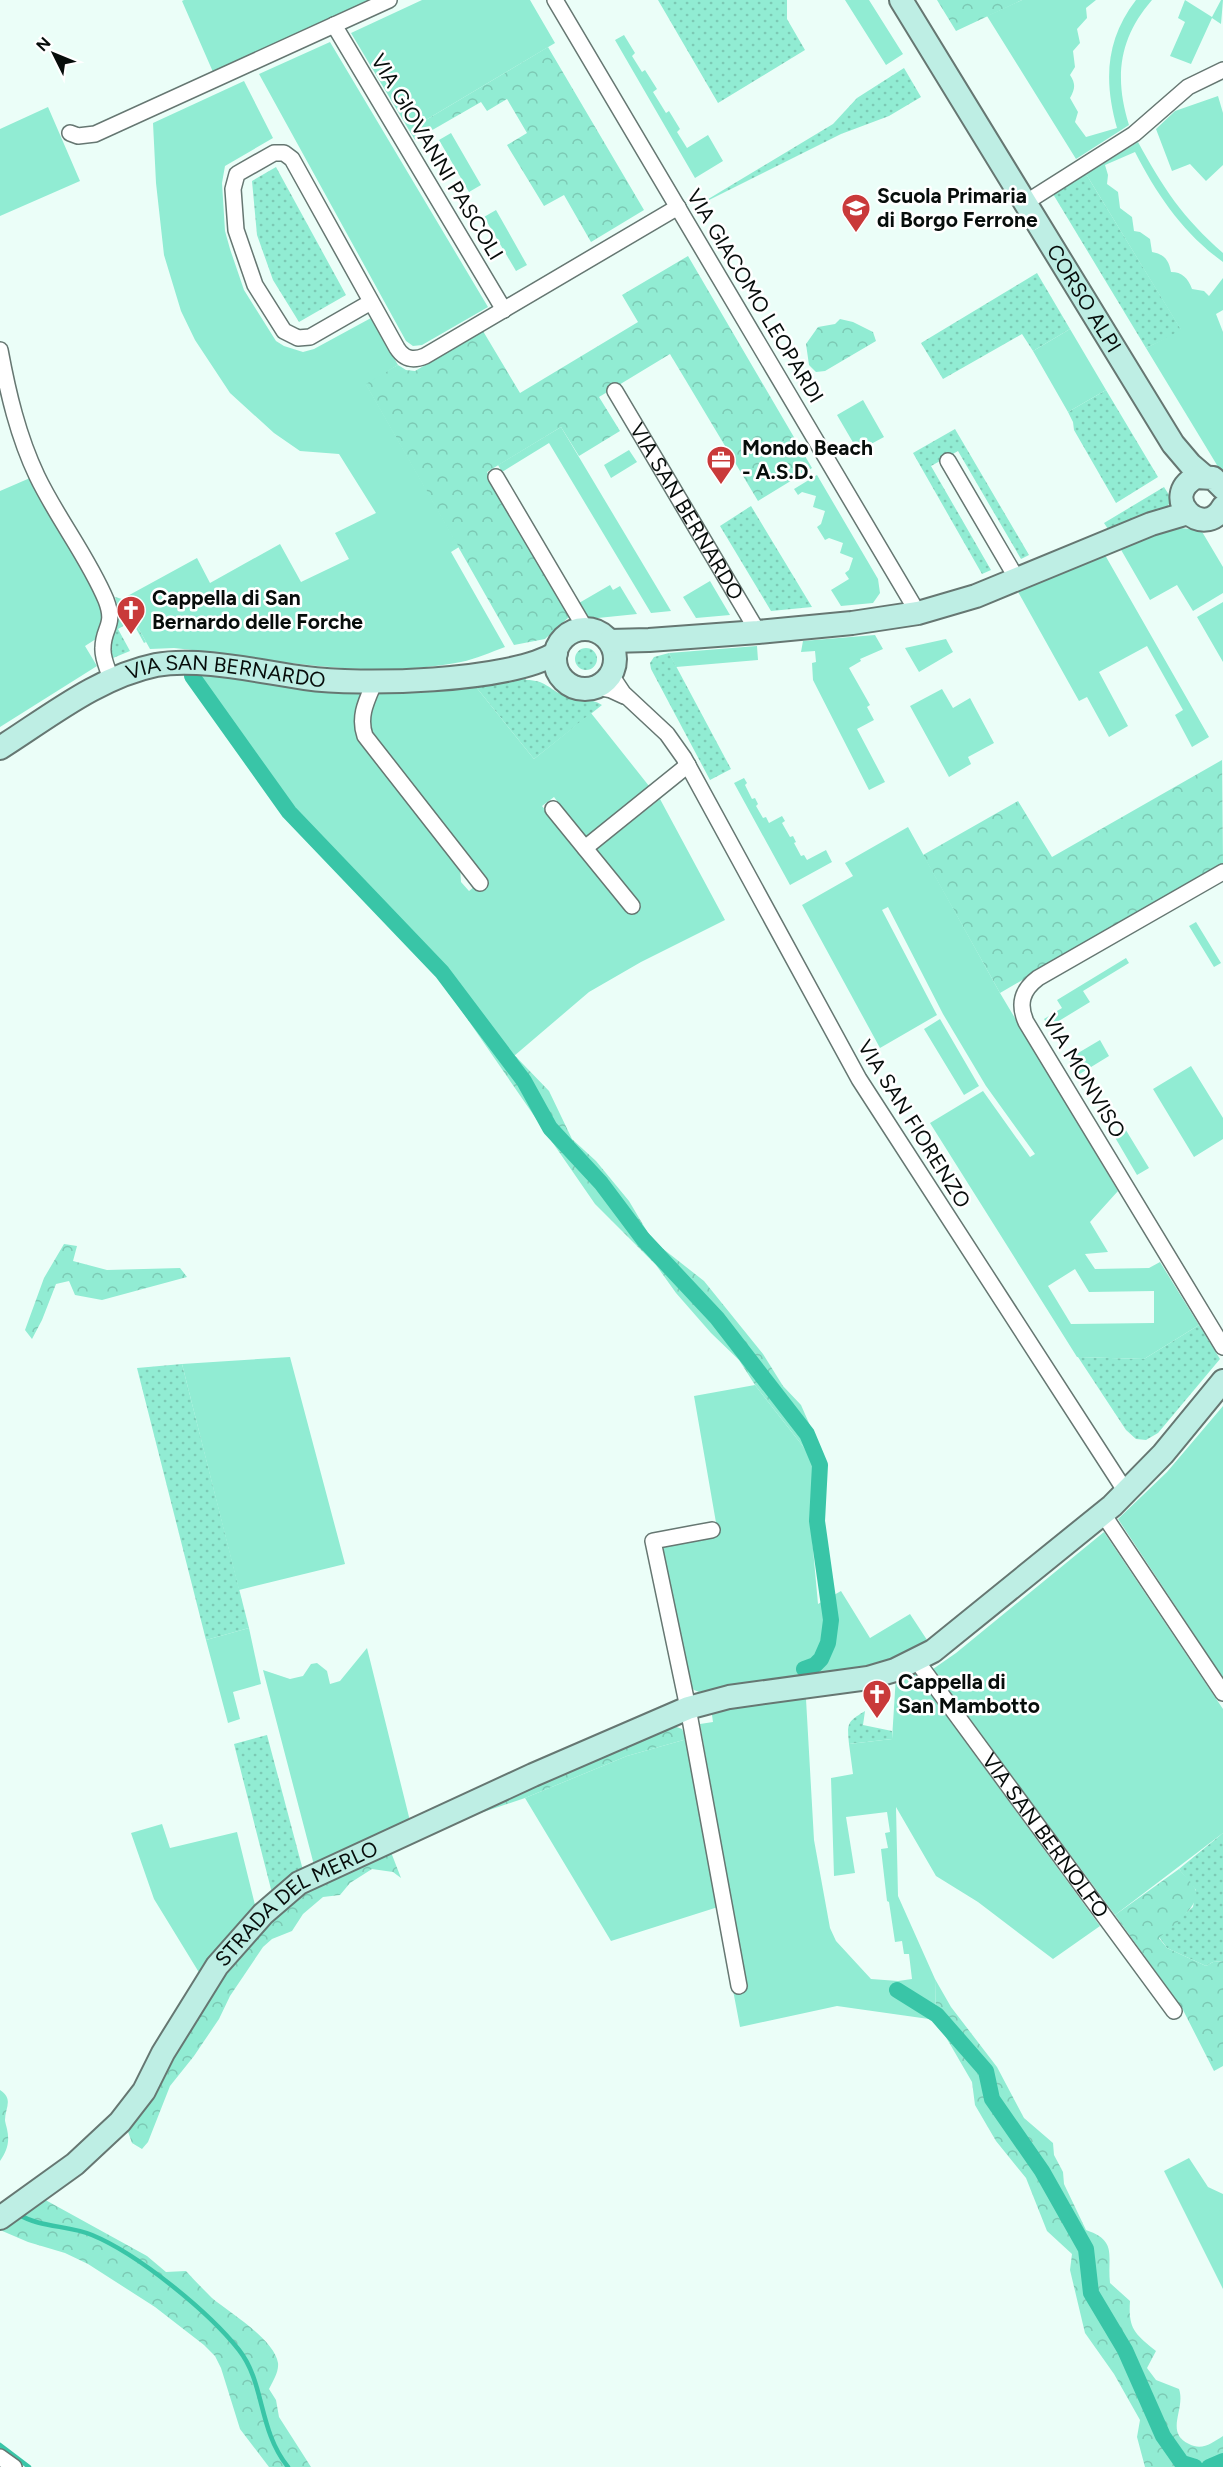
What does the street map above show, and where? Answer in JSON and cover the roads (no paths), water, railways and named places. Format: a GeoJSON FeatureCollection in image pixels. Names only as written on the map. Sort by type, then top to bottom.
{"type":"FeatureCollection","features":[{"type":"Feature","properties":{"kind":"street"},"geometry":{"type":"LineString","coordinates":[[70,133],[78,136],[95,134],[389,0]]}},
{"type":"Feature","properties":{"kind":"street","name":"VIA GIACOMO LEOPARDI"},"geometry":{"type":"LineString","coordinates":[[555,0],[918,613]]}},
{"type":"Feature","properties":{"kind":"street","name":"CORSO ALPI"},"geometry":{"type":"LineString","coordinates":[[901,0],[1173,444],[1190,464],[1210,502]]}},
{"type":"Feature","properties":{"kind":"street","name":"VIA GIOVANNI PASCOLI"},"geometry":{"type":"LineString","coordinates":[[334,25],[504,310]]}},
{"type":"Feature","properties":{"kind":"street"},"geometry":{"type":"LineString","coordinates":[[1025,203],[1134,134],[1188,87],[1222,75]]}},
{"type":"Feature","properties":{"kind":"street"},"geometry":{"type":"LineString","coordinates":[[371,302],[310,337],[298,338],[284,331],[255,285],[239,243],[234,219],[233,189],[237,174],[274,153],[288,155],[401,354],[411,359],[425,356],[678,207]]}},
{"type":"Feature","properties":{"kind":"street"},"geometry":{"type":"LineString","coordinates":[[0,350],[10,402],[27,455],[102,592],[110,611],[110,623],[104,640],[103,652],[111,679]]}},
{"type":"Feature","properties":{"kind":"street","name":"VIA SAN BERNARDO"},"geometry":{"type":"LineString","coordinates":[[615,391],[758,632]]}},
{"type":"Feature","properties":{"kind":"street"},"geometry":{"type":"LineString","coordinates":[[948,461],[1017,579]]}},
{"type":"Feature","properties":{"kind":"street"},"geometry":{"type":"LineString","coordinates":[[496,477],[572,608],[579,630],[599,632],[608,665],[585,689],[566,682],[557,663]]}},
{"type":"Feature","properties":{"kind":"street","name":"VIA SAN BERNARDO"},"geometry":{"type":"LineString","coordinates":[[608,665],[629,647],[649,640],[852,623],[918,613],[951,604],[1017,579],[1150,524],[1173,508],[1210,502]]}},
{"type":"Feature","properties":{"kind":"street","name":"VIA SAN BERNARDO"},"geometry":{"type":"LineString","coordinates":[[0,748],[111,679],[157,665],[183,663],[321,680],[375,681],[461,675],[557,663],[559,644],[579,630]]}},
{"type":"Feature","properties":{"kind":"street","name":"VIA SAN FIORENZO"},"geometry":{"type":"LineString","coordinates":[[608,665],[612,690],[629,699],[667,734],[688,765],[859,1080],[1126,1492]]}},
{"type":"Feature","properties":{"kind":"street"},"geometry":{"type":"LineString","coordinates":[[375,681],[363,709],[364,736],[480,883]]}},
{"type":"Feature","properties":{"kind":"street"},"geometry":{"type":"LineString","coordinates":[[585,848],[688,765]]}},
{"type":"Feature","properties":{"kind":"street"},"geometry":{"type":"LineString","coordinates":[[553,809],[632,906]]}},
{"type":"Feature","properties":{"kind":"street","name":"VIA MONVISO"},"geometry":{"type":"LineString","coordinates":[[1223,872],[1038,978],[1024,991],[1022,1008],[1026,1022],[1223,1347]]}},
{"type":"Feature","properties":{"kind":"street"},"geometry":{"type":"LineString","coordinates":[[688,1708],[729,1697],[858,1680],[889,1672],[916,1660],[948,1640],[1103,1514],[1162,1454],[1223,1381]]}},
{"type":"Feature","properties":{"kind":"street"},"geometry":{"type":"LineString","coordinates":[[1103,1514],[1223,1693]]}},
{"type":"Feature","properties":{"kind":"street"},"geometry":{"type":"LineString","coordinates":[[712,1530],[653,1541],[688,1708],[739,1986]]}},
{"type":"Feature","properties":{"kind":"street","name":"VIA SAN BERNOLFO"},"geometry":{"type":"LineString","coordinates":[[916,1660],[1174,2011]]}},
{"type":"Feature","properties":{"kind":"street","name":"STRADA DEL MERLO"},"geometry":{"type":"LineString","coordinates":[[0,2218],[75,2164],[120,2122],[144,2091],[163,2053],[217,1966],[248,1930],[289,1891],[311,1877],[441,1817],[688,1708]]}},
{"type":"Feature","properties":{"kind":"street"},"geometry":{"type":"LineString","coordinates":[[0,2457],[14,2467]]}},
{"type":"Feature","properties":{"kind":"waterway"},"geometry":{"type":"LineString","coordinates":[[192,676],[289,812],[442,972],[524,1081],[550,1128],[601,1183],[643,1239],[717,1318],[807,1434],[820,1465],[817,1521],[831,1620],[828,1643],[821,1659],[815,1665],[804,1669]]}},
{"type":"Feature","properties":{"kind":"waterway"},"geometry":{"type":"LineString","coordinates":[[897,1990],[937,2015],[986,2071],[992,2099],[1042,2171],[1086,2249],[1091,2293],[1125,2350],[1163,2436],[1182,2463],[1195,2467]]}},
{"type":"Feature","properties":{"kind":"waterway"},"geometry":{"type":"LineString","coordinates":[[18,2214],[35,2222],[83,2232],[110,2244],[151,2269],[191,2301],[226,2335],[247,2363],[271,2438],[288,2467]]}},
{"type":"Feature","properties":{"kind":"waterway"},"geometry":{"type":"LineString","coordinates":[[0,2445],[29,2467]]}},
{"type":"Feature","properties":{"kind":"waterway"},"geometry":{"type":"LineString","coordinates":[[1209,2467],[1223,2461]]}},
{"type":"Feature","properties":{"kind":"place","name":"Scuola Primaria di Borgo Ferrone"},"geometry":{"type":"Point","coordinates":[856,234]}},
{"type":"Feature","properties":{"kind":"place","name":"Mondo Beach - A.S.D."},"geometry":{"type":"Point","coordinates":[721,486]}},
{"type":"Feature","properties":{"kind":"place","name":"Cappella di San Bernardo delle Forche"},"geometry":{"type":"Point","coordinates":[131,636]}},
{"type":"Feature","properties":{"kind":"place","name":"Cappella di San Mambotto"},"geometry":{"type":"Point","coordinates":[877,1720]}}]}
